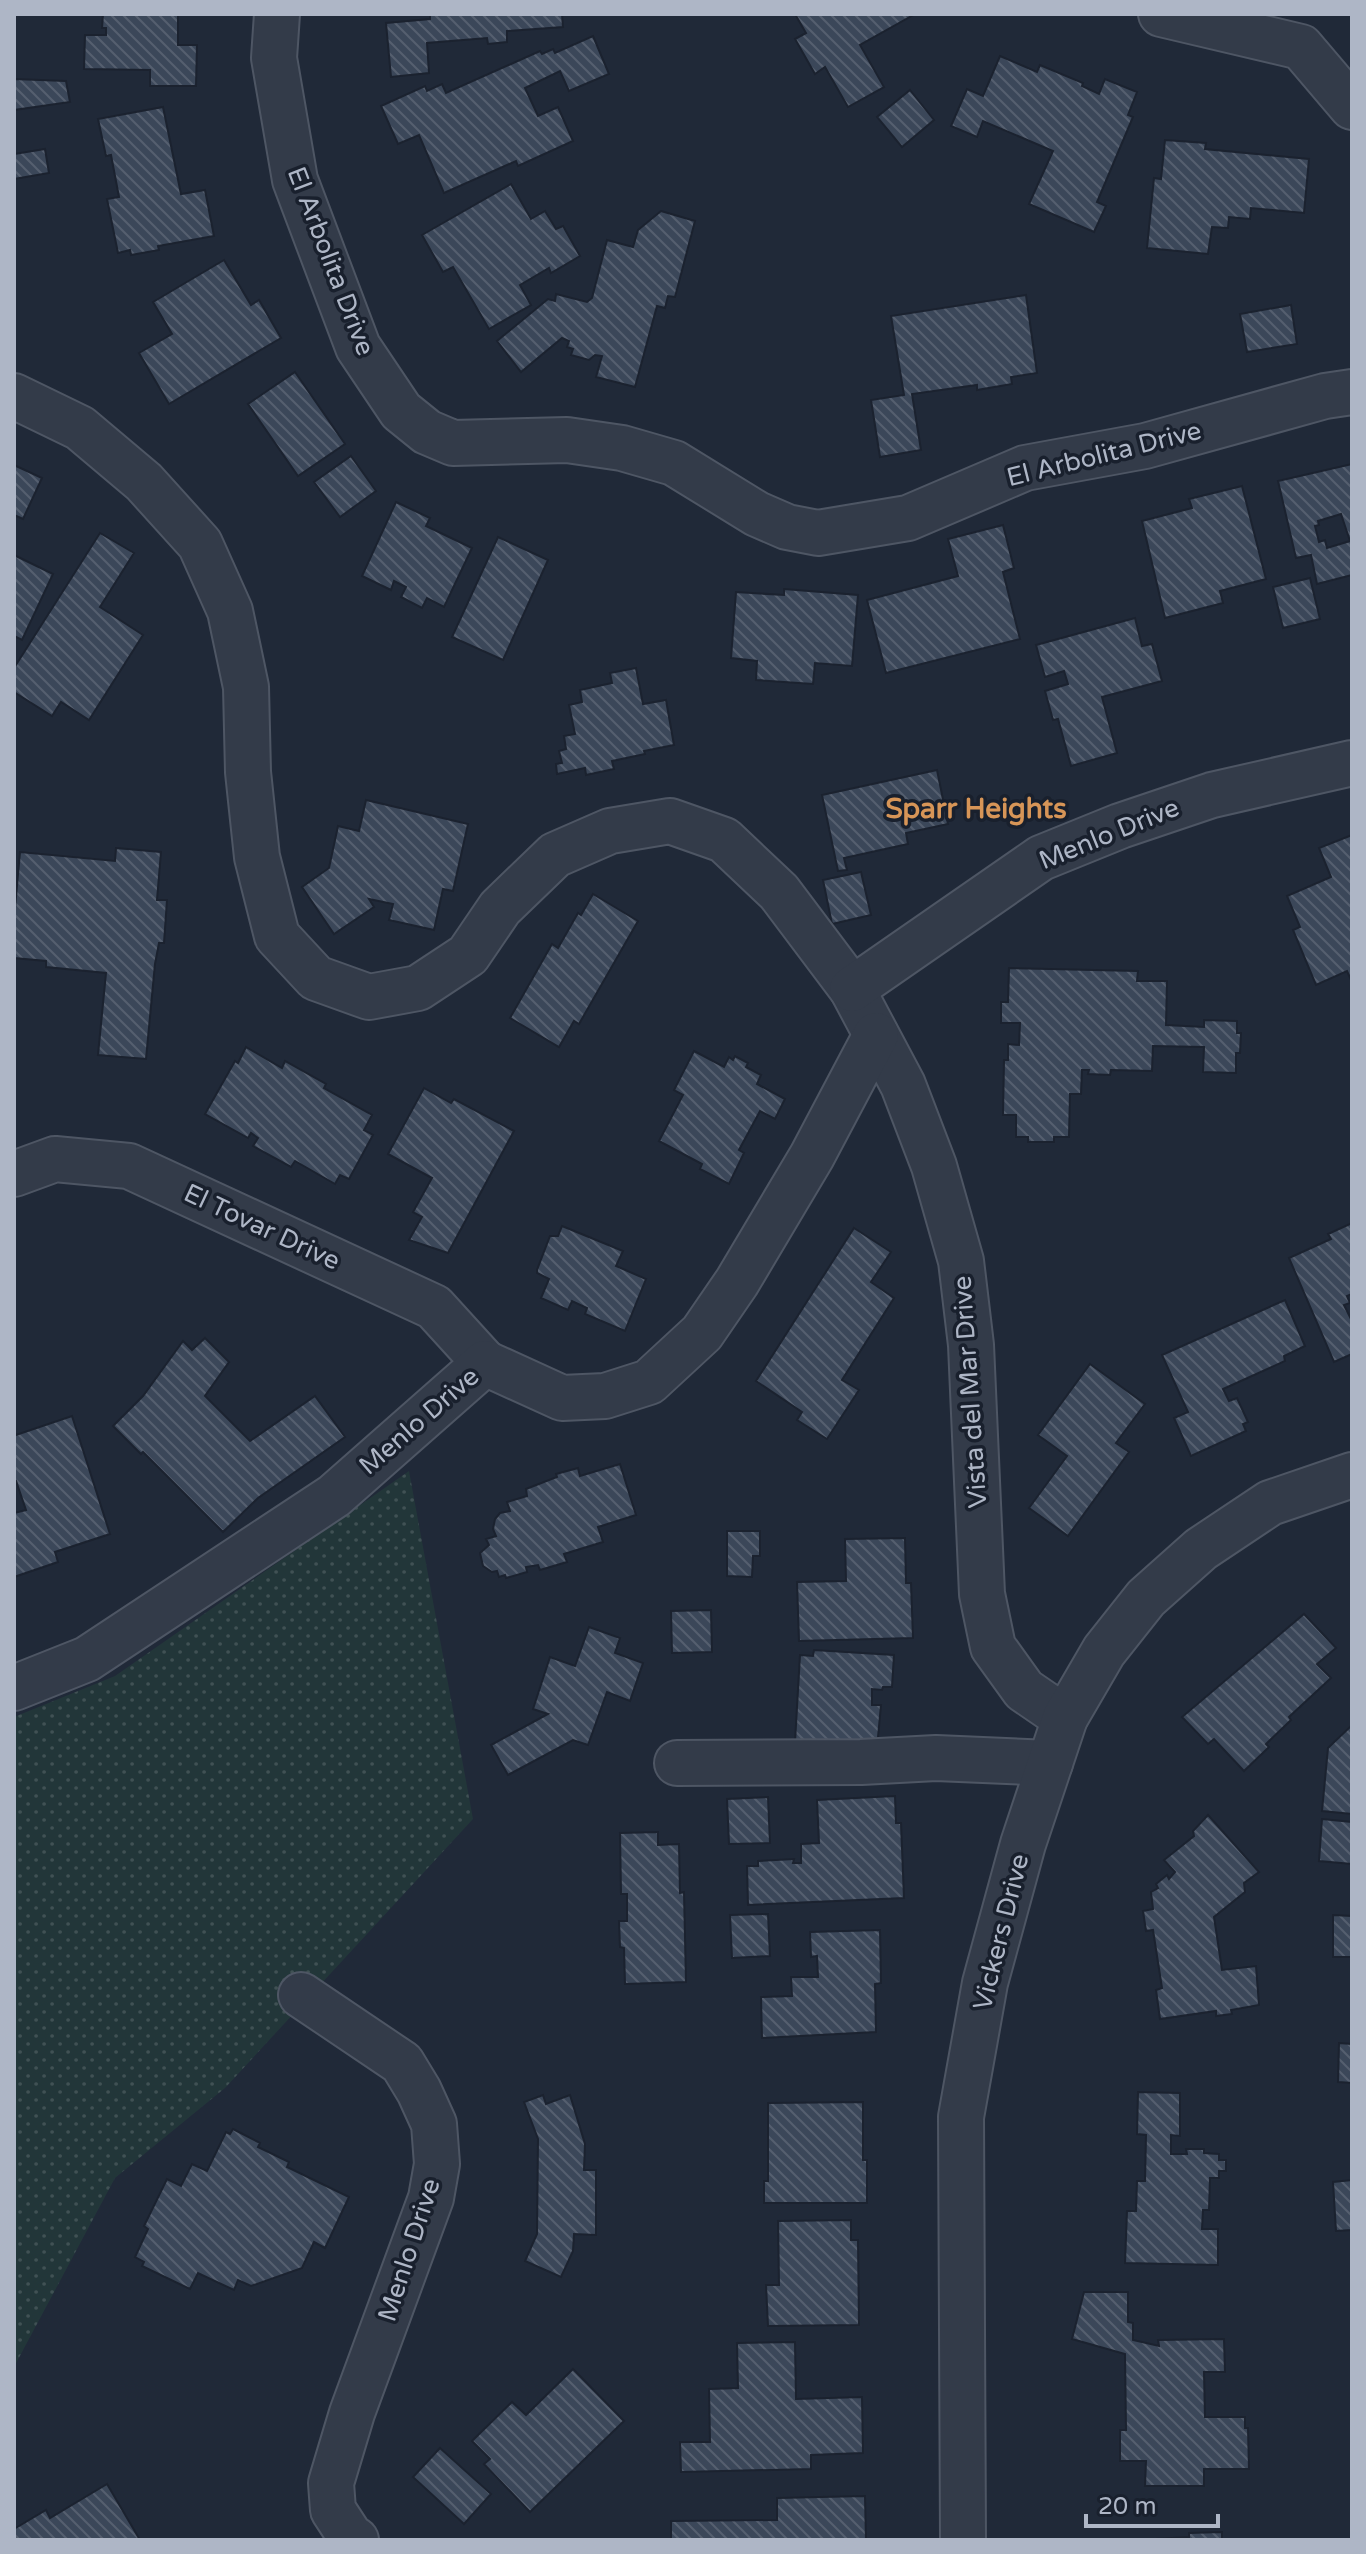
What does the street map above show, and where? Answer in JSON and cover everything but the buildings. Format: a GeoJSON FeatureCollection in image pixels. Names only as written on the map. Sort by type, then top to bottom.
{"type":"FeatureCollection","features":[{"type":"Feature","properties":{"kind":"street","name":"El Arbolita Drive"},"geometry":{"type":"LineString","coordinates":[[277,14],[274,58],[295,180],[358,347],[401,411],[427,432],[453,443],[567,440],[622,448],[674,463],[757,514],[787,527],[818,533],[908,518],[1025,468],[1145,446],[1325,396],[1352,392]]}},
{"type":"Feature","properties":{"kind":"street"},"geometry":{"type":"LineString","coordinates":[[1161,14],[1301,47],[1352,107]]}},
{"type":"Feature","properties":{"kind":"street","name":"Vista del Mar Drive"},"geometry":{"type":"LineString","coordinates":[[14,396],[80,428],[144,482],[200,544],[230,611],[246,687],[248,772],[257,857],[277,936],[316,978],[369,997],[418,988],[468,955],[500,908],[555,855],[610,831],[670,821],[724,840],[779,892],[852,989],[903,1085],[934,1166],[961,1261],[971,1345],[982,1594],[993,1647],[1024,1690],[1065,1718]]}},
{"type":"Feature","properties":{"kind":"street","name":"Menlo Drive"},"geometry":{"type":"LineString","coordinates":[[852,989],[1041,858],[1120,826],[1212,795],[1352,763]]}},
{"type":"Feature","properties":{"kind":"street","name":"Menlo Drive"},"geometry":{"type":"LineString","coordinates":[[14,1688],[87,1659],[334,1496],[485,1363],[562,1398],[605,1396],[649,1382],[702,1333],[737,1282],[812,1156],[876,1035]]}},
{"type":"Feature","properties":{"kind":"street","name":"El Tovar Drive"},"geometry":{"type":"LineString","coordinates":[[14,1174],[55,1159],[129,1166],[434,1307],[485,1363]]}},
{"type":"Feature","properties":{"kind":"street","name":"Vickers Drive"},"geometry":{"type":"LineString","coordinates":[[963,2540],[961,2117],[985,1983],[1023,1844],[1065,1718],[1104,1651],[1137,1608],[1201,1549],[1270,1503],[1352,1475]]}},
{"type":"Feature","properties":{"kind":"street"},"geometry":{"type":"LineString","coordinates":[[677,1763],[936,1758],[1050,1763]]}},
{"type":"Feature","properties":{"kind":"street","name":"Menlo Drive"},"geometry":{"type":"LineString","coordinates":[[301,1995],[402,2063],[434,2124],[437,2164],[431,2198],[352,2413],[331,2483],[345,2525]]}},
{"type":"Feature","properties":{"kind":"green space"},"geometry":{"type":"Polygon","coordinates":[[[409,1471],[473,1819],[225,2088],[115,2178],[14,2367],[14,1717],[115,1676],[409,1471]]]}},
{"type":"Feature","properties":{"kind":"district","name":"Sparr Heights"},"geometry":{"type":"Point","coordinates":[976,809]}}]}
